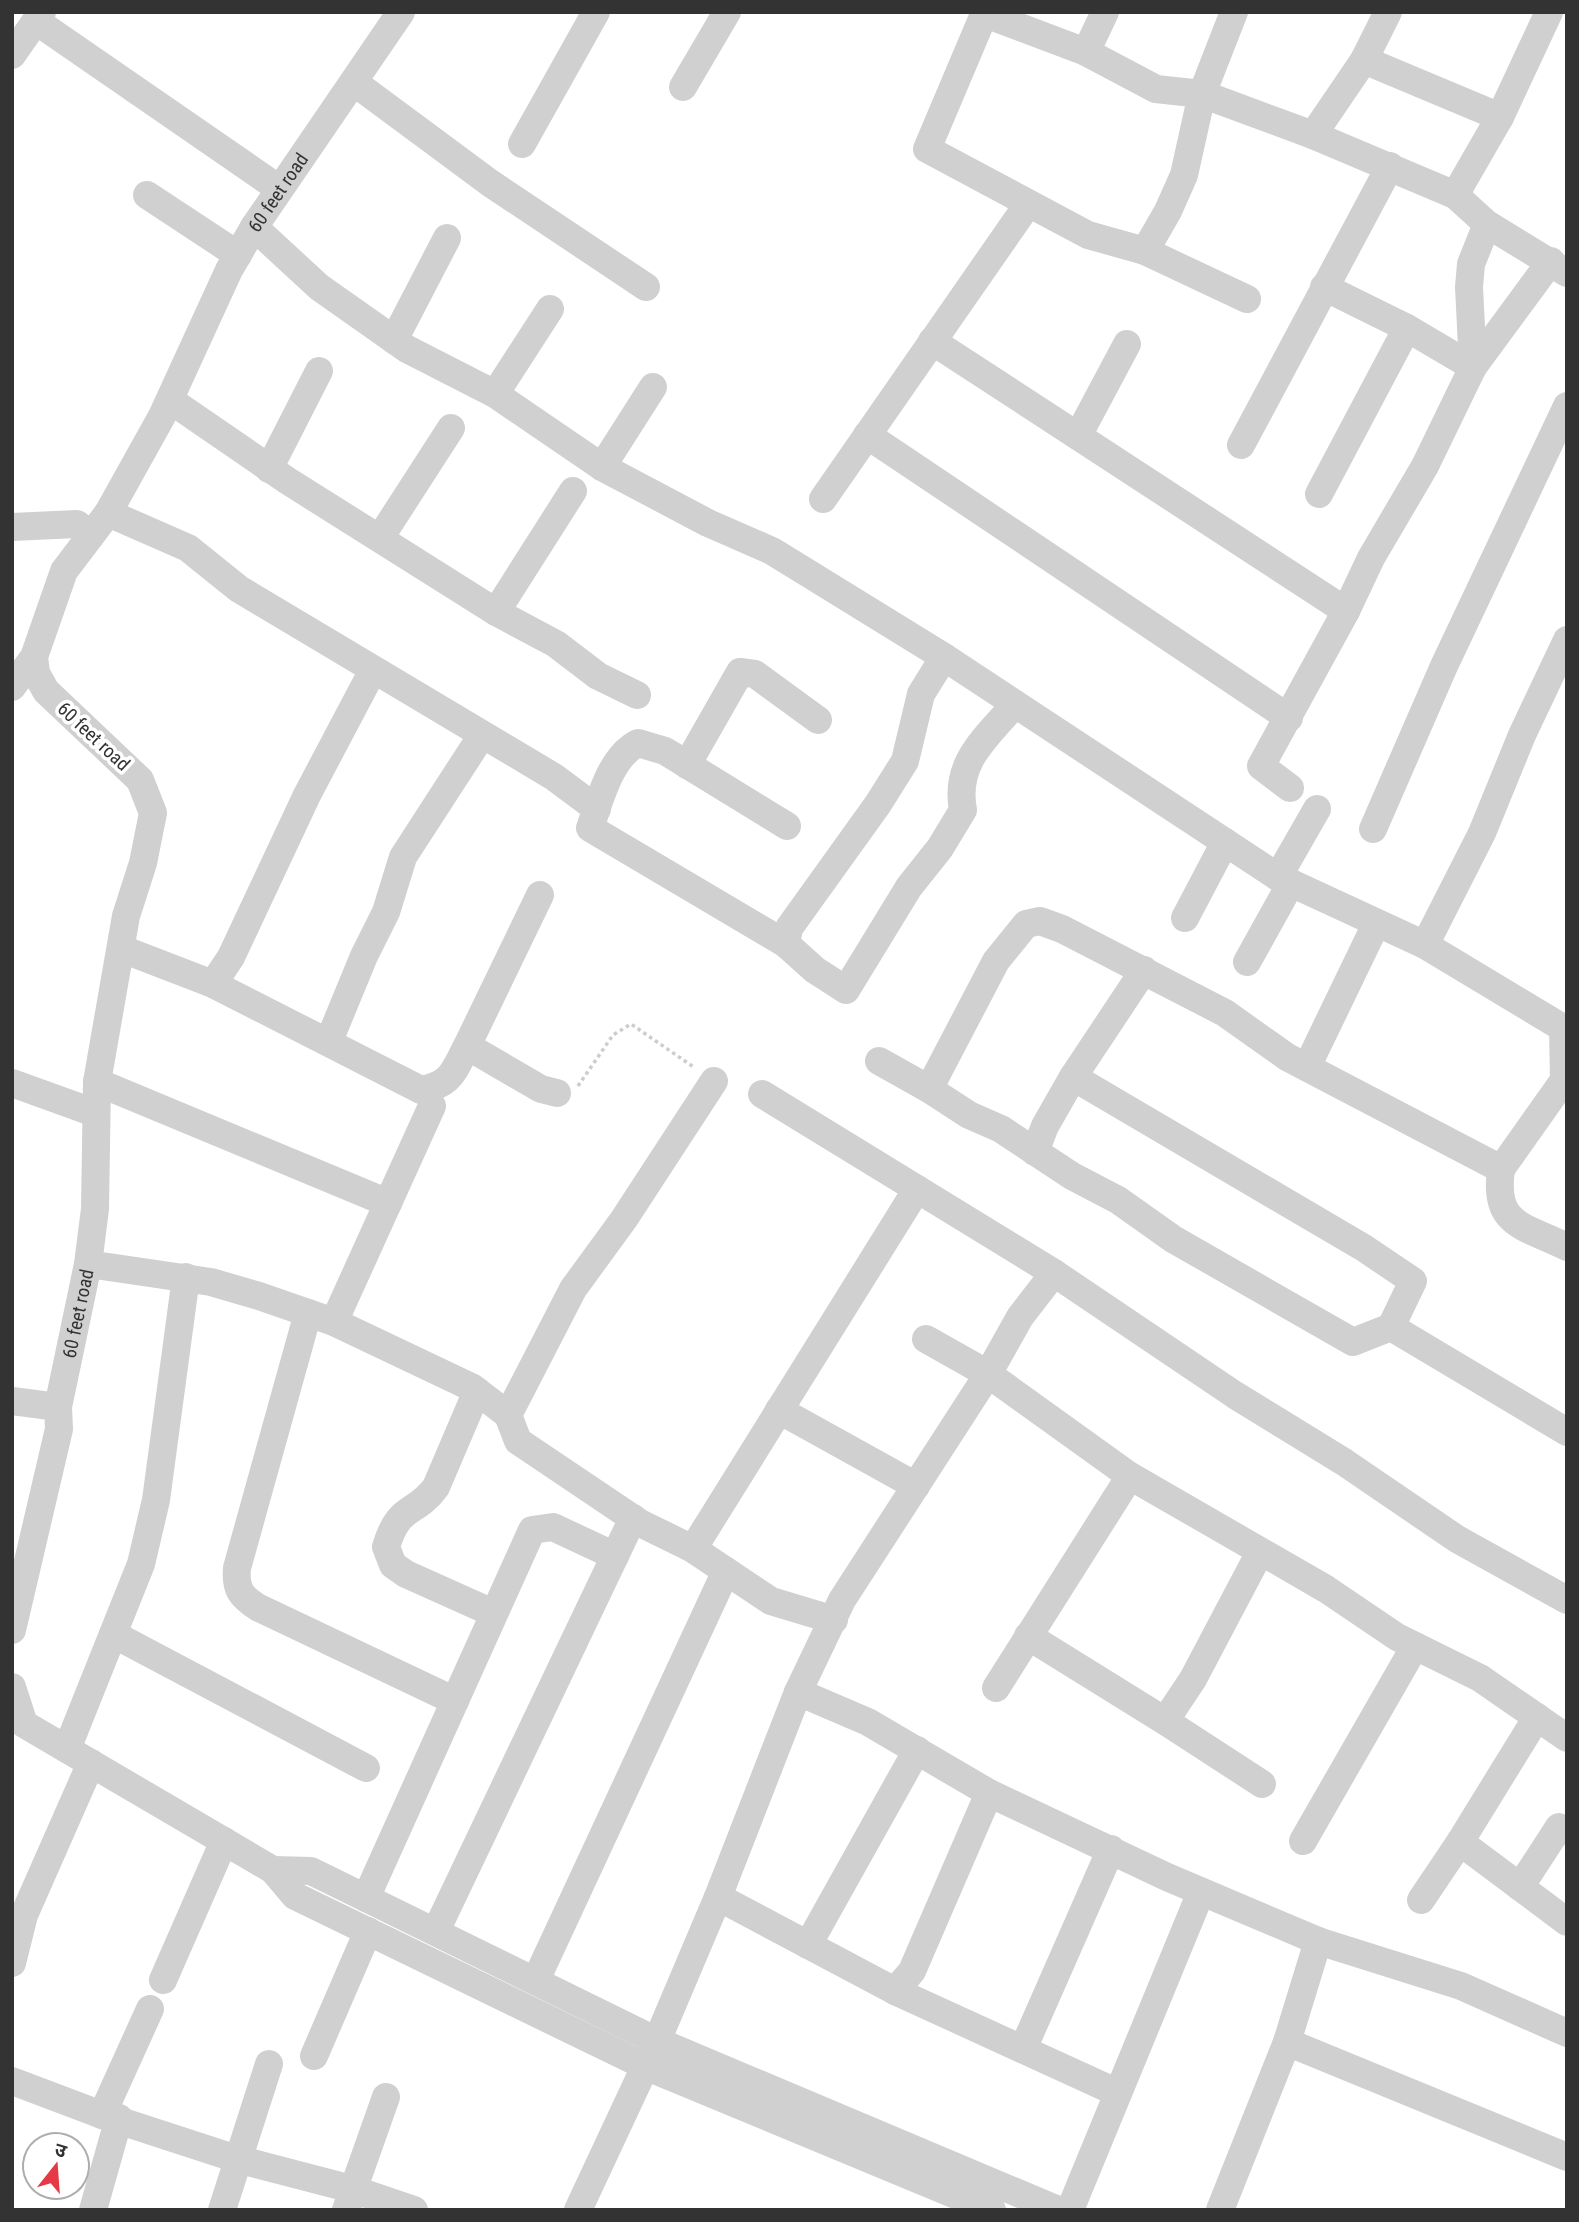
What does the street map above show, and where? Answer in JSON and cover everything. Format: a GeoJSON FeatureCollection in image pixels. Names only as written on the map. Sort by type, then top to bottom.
{"type":"FeatureCollection","features":[{"type":"Feature","properties":{"kind":"street","name":"60 feet road"},"geometry":{"type":"LineString","coordinates":[[12,1630],[22,1541],[59,1429],[58,1407],[88,1264],[95,1209],[97,1082],[126,916],[151,830],[153,813],[140,780],[46,691],[36,673],[34,657],[64,571],[100,524],[170,400],[238,255],[278,188],[355,83],[401,12]]}},
{"type":"Feature","properties":{"kind":"street"},"geometry":{"type":"LineString","coordinates":[[522,144],[596,12]]}},
{"type":"Feature","properties":{"kind":"street"},"geometry":{"type":"LineString","coordinates":[[683,87],[727,12]]}},
{"type":"Feature","properties":{"kind":"street"},"geometry":{"type":"LineString","coordinates":[[1086,52],[1105,12]]}},
{"type":"Feature","properties":{"kind":"street"},"geometry":{"type":"LineString","coordinates":[[1145,251],[1168,211],[1184,175],[1202,94],[1234,12]]}},
{"type":"Feature","properties":{"kind":"street"},"geometry":{"type":"LineString","coordinates":[[1313,135],[1364,60],[1388,12]]}},
{"type":"Feature","properties":{"kind":"street"},"geometry":{"type":"LineString","coordinates":[[1455,194],[1500,117],[1549,12]]}},
{"type":"Feature","properties":{"kind":"street"},"geometry":{"type":"LineString","coordinates":[[1248,299],[1145,251],[1088,235],[927,149],[985,13],[1086,52],[1156,89],[1202,94],[1313,135],[1455,194],[1487,224],[1559,267],[1474,367],[1450,419],[1371,558],[1346,611],[1261,766],[1290,788]]}},
{"type":"Feature","properties":{"kind":"street"},"geometry":{"type":"LineString","coordinates":[[12,55],[39,17],[278,188]]}},
{"type":"Feature","properties":{"kind":"street"},"geometry":{"type":"LineString","coordinates":[[1364,60],[1500,117]]}},
{"type":"Feature","properties":{"kind":"street"},"geometry":{"type":"LineString","coordinates":[[355,83],[490,183],[646,287]]}},
{"type":"Feature","properties":{"kind":"street"},"geometry":{"type":"LineString","coordinates":[[1241,444],[1390,166]]}},
{"type":"Feature","properties":{"kind":"street"},"geometry":{"type":"LineString","coordinates":[[147,195],[238,255]]}},
{"type":"Feature","properties":{"kind":"street"},"geometry":{"type":"LineString","coordinates":[[823,499],[1028,204]]}},
{"type":"Feature","properties":{"kind":"street"},"geometry":{"type":"LineString","coordinates":[[1474,367],[1469,287],[1471,264],[1487,224]]}},
{"type":"Feature","properties":{"kind":"street"},"geometry":{"type":"LineString","coordinates":[[254,227],[319,287],[394,340],[495,394],[602,467],[708,523],[772,551],[944,657],[1284,880],[1425,945],[1565,1021],[1565,1082],[1501,1169],[1497,1193],[1501,1207],[1512,1220],[1567,1247]]}},
{"type":"Feature","properties":{"kind":"street"},"geometry":{"type":"LineString","coordinates":[[394,340],[447,238]]}},
{"type":"Feature","properties":{"kind":"street"},"geometry":{"type":"LineString","coordinates":[[1324,288],[1407,328],[1474,367]]}},
{"type":"Feature","properties":{"kind":"street"},"geometry":{"type":"LineString","coordinates":[[495,394],[550,309]]}},
{"type":"Feature","properties":{"kind":"street"},"geometry":{"type":"LineString","coordinates":[[1320,494],[1407,328]]}},
{"type":"Feature","properties":{"kind":"street"},"geometry":{"type":"LineString","coordinates":[[932,341],[1346,611]]}},
{"type":"Feature","properties":{"kind":"street"},"geometry":{"type":"LineString","coordinates":[[1078,436],[1127,344]]}},
{"type":"Feature","properties":{"kind":"street"},"geometry":{"type":"LineString","coordinates":[[268,469],[319,371]]}},
{"type":"Feature","properties":{"kind":"street"},"geometry":{"type":"LineString","coordinates":[[602,467],[653,387]]}},
{"type":"Feature","properties":{"kind":"street"},"geometry":{"type":"LineString","coordinates":[[170,400],[268,469],[496,612],[556,644],[598,676],[637,695]]}},
{"type":"Feature","properties":{"kind":"street"},"geometry":{"type":"LineString","coordinates":[[1373,829],[1444,666],[1567,406]]}},
{"type":"Feature","properties":{"kind":"street"},"geometry":{"type":"LineString","coordinates":[[380,538],[452,428]]}},
{"type":"Feature","properties":{"kind":"street"},"geometry":{"type":"LineString","coordinates":[[867,435],[1289,718]]}},
{"type":"Feature","properties":{"kind":"street"},"geometry":{"type":"LineString","coordinates":[[496,612],[573,491]]}},
{"type":"Feature","properties":{"kind":"street"},"geometry":{"type":"LineString","coordinates":[[12,527],[100,524],[188,548],[239,589],[554,777],[597,809]]}},
{"type":"Feature","properties":{"kind":"street"},"geometry":{"type":"LineString","coordinates":[[1425,945],[1482,833],[1522,735],[1567,640]]}},
{"type":"Feature","properties":{"kind":"street"},"geometry":{"type":"LineString","coordinates":[[12,687],[34,657]]}},
{"type":"Feature","properties":{"kind":"street"},"geometry":{"type":"LineString","coordinates":[[786,944],[793,920],[878,804],[905,761],[920,694],[944,657]]}},
{"type":"Feature","properties":{"kind":"street"},"geometry":{"type":"LineString","coordinates":[[213,984],[230,957],[307,795],[373,670]]}},
{"type":"Feature","properties":{"kind":"street"},"geometry":{"type":"LineString","coordinates":[[687,765],[740,672],[754,674],[818,720]]}},
{"type":"Feature","properties":{"kind":"street"},"geometry":{"type":"LineString","coordinates":[[787,827],[687,765],[649,744],[638,743],[628,748],[617,761],[590,828],[786,944],[815,970],[846,990],[909,887],[940,848],[963,810],[960,791],[967,761],[1015,704]]}},
{"type":"Feature","properties":{"kind":"street"},"geometry":{"type":"LineString","coordinates":[[329,1041],[386,912],[403,857],[482,735]]}},
{"type":"Feature","properties":{"kind":"street"},"geometry":{"type":"LineString","coordinates":[[1247,962],[1317,809]]}},
{"type":"Feature","properties":{"kind":"street"},"geometry":{"type":"LineString","coordinates":[[1185,918],[1225,842]]}},
{"type":"Feature","properties":{"kind":"street"},"geometry":{"type":"LineString","coordinates":[[122,949],[213,984],[421,1090],[438,1087],[449,1080],[540,895]]}},
{"type":"Feature","properties":{"kind":"street"},"geometry":{"type":"LineString","coordinates":[[929,1089],[996,961],[1026,924],[1040,921],[1062,929],[1225,1013],[1307,1067],[1501,1169]]}},
{"type":"Feature","properties":{"kind":"street"},"geometry":{"type":"LineString","coordinates":[[1307,1067],[1376,924]]}},
{"type":"Feature","properties":{"kind":"street"},"geometry":{"type":"LineString","coordinates":[[1035,1152],[1045,1126],[1073,1077],[1144,970]]}},
{"type":"Feature","properties":{"kind":"street"},"geometry":{"type":"LineString","coordinates":[[467,1046],[541,1089],[557,1093]]}},
{"type":"Feature","properties":{"kind":"street"},"geometry":{"type":"LineString","coordinates":[[879,1061],[1035,1152],[1072,1177],[1118,1200],[1173,1239],[1353,1342],[1391,1327],[1413,1281],[1364,1248],[1073,1077]]}},
{"type":"Feature","properties":{"kind":"street"},"geometry":{"type":"LineString","coordinates":[[508,1415],[573,1289],[624,1219],[714,1081]]}},
{"type":"Feature","properties":{"kind":"street"},"geometry":{"type":"LineString","coordinates":[[97,1082],[388,1203]]}},
{"type":"Feature","properties":{"kind":"street"},"geometry":{"type":"LineString","coordinates":[[13,1086],[95,1113]]}},
{"type":"Feature","properties":{"kind":"street"},"geometry":{"type":"LineString","coordinates":[[762,1094],[1054,1273],[1457,1539],[1567,1600]]}},
{"type":"Feature","properties":{"kind":"street"},"geometry":{"type":"LineString","coordinates":[[432,1106],[388,1203],[321,1318],[237,1568],[236,1583],[239,1593],[259,1608],[455,1701]]}},
{"type":"Feature","properties":{"kind":"street"},"geometry":{"type":"LineString","coordinates":[[693,1549],[917,1189]]}},
{"type":"Feature","properties":{"kind":"street"},"geometry":{"type":"LineString","coordinates":[[88,1264],[186,1277],[247,1292],[321,1318],[477,1391],[508,1415],[518,1441],[633,1518],[693,1549],[771,1601],[834,1620]]}},
{"type":"Feature","properties":{"kind":"street"},"geometry":{"type":"LineString","coordinates":[[578,2210],[651,2053],[718,1897],[798,1692],[842,1600],[988,1374],[1020,1317],[1054,1273]]}},
{"type":"Feature","properties":{"kind":"street"},"geometry":{"type":"LineString","coordinates":[[67,1749],[141,1564],[156,1500],[186,1277]]}},
{"type":"Feature","properties":{"kind":"street"},"geometry":{"type":"LineString","coordinates":[[1391,1327],[1567,1433]]}},
{"type":"Feature","properties":{"kind":"street"},"geometry":{"type":"LineString","coordinates":[[926,1339],[988,1374],[1130,1476],[1415,1646],[1480,1678],[1567,1738]]}},
{"type":"Feature","properties":{"kind":"street"},"geometry":{"type":"LineString","coordinates":[[477,1391],[436,1488],[430,1496],[406,1510],[396,1521],[386,1546],[393,1565],[406,1574],[493,1613]]}},
{"type":"Feature","properties":{"kind":"street"},"geometry":{"type":"LineString","coordinates":[[12,1401],[58,1407]]}},
{"type":"Feature","properties":{"kind":"street"},"geometry":{"type":"LineString","coordinates":[[779,1410],[916,1486]]}},
{"type":"Feature","properties":{"kind":"street"},"geometry":{"type":"LineString","coordinates":[[996,1688],[1130,1476]]}},
{"type":"Feature","properties":{"kind":"street"},"geometry":{"type":"LineString","coordinates":[[436,1931],[633,1518]]}},
{"type":"Feature","properties":{"kind":"street"},"geometry":{"type":"LineString","coordinates":[[366,1898],[532,1530],[553,1527],[615,1556]]}},
{"type":"Feature","properties":{"kind":"street"},"geometry":{"type":"LineString","coordinates":[[1165,1721],[1199,1668],[1260,1552]]}},
{"type":"Feature","properties":{"kind":"street"},"geometry":{"type":"LineString","coordinates":[[536,1980],[726,1571]]}},
{"type":"Feature","properties":{"kind":"street"},"geometry":{"type":"LineString","coordinates":[[113,1634],[366,1768]]}},
{"type":"Feature","properties":{"kind":"street"},"geometry":{"type":"LineString","coordinates":[[1028,1636],[1262,1784]]}},
{"type":"Feature","properties":{"kind":"street"},"geometry":{"type":"LineString","coordinates":[[1303,1841],[1415,1646]]}},
{"type":"Feature","properties":{"kind":"street"},"geometry":{"type":"LineString","coordinates":[[12,1687],[24,1724],[273,1870],[295,1896],[368,1931],[651,2053],[965,2194],[992,2210]]}},
{"type":"Feature","properties":{"kind":"street"},"geometry":{"type":"LineString","coordinates":[[798,1692],[867,1723],[989,1793],[1201,1892],[1318,1941],[1461,1986],[1567,2033]]}},
{"type":"Feature","properties":{"kind":"street"},"geometry":{"type":"LineString","coordinates":[[1421,1900],[1537,1717]]}},
{"type":"Feature","properties":{"kind":"street"},"geometry":{"type":"LineString","coordinates":[[808,1945],[918,1750]]}},
{"type":"Feature","properties":{"kind":"street"},"geometry":{"type":"LineString","coordinates":[[12,1963],[18,1912],[91,1763]]}},
{"type":"Feature","properties":{"kind":"street"},"geometry":{"type":"LineString","coordinates":[[895,1991],[912,1971],[989,1793]]}},
{"type":"Feature","properties":{"kind":"street"},"geometry":{"type":"LineString","coordinates":[[1520,1886],[1559,1827],[1567,1831]]}},
{"type":"Feature","properties":{"kind":"street"},"geometry":{"type":"LineString","coordinates":[[163,1980],[224,1841]]}},
{"type":"Feature","properties":{"kind":"street"},"geometry":{"type":"LineString","coordinates":[[1460,1842],[1567,1922]]}},
{"type":"Feature","properties":{"kind":"street"},"geometry":{"type":"LineString","coordinates":[[1023,2049],[1111,1849]]}},
{"type":"Feature","properties":{"kind":"street"},"geometry":{"type":"LineString","coordinates":[[273,1870],[311,1871],[436,1931],[536,1980],[651,2053]]}},
{"type":"Feature","properties":{"kind":"street"},"geometry":{"type":"LineString","coordinates":[[1070,2210],[1201,1892]]}},
{"type":"Feature","properties":{"kind":"street"},"geometry":{"type":"LineString","coordinates":[[718,1897],[895,1991],[1118,2093]]}},
{"type":"Feature","properties":{"kind":"street"},"geometry":{"type":"LineString","coordinates":[[314,2056],[368,1931]]}},
{"type":"Feature","properties":{"kind":"street"},"geometry":{"type":"LineString","coordinates":[[1220,2210],[1287,2042],[1318,1941]]}},
{"type":"Feature","properties":{"kind":"street"},"geometry":{"type":"LineString","coordinates":[[93,2210],[111,2117],[150,2009]]}},
{"type":"Feature","properties":{"kind":"street"},"geometry":{"type":"LineString","coordinates":[[1287,2042],[1567,2157]]}},
{"type":"Feature","properties":{"kind":"street"},"geometry":{"type":"LineString","coordinates":[[222,2210],[269,2064]]}},
{"type":"Feature","properties":{"kind":"street"},"geometry":{"type":"LineString","coordinates":[[12,2081],[349,2199],[414,2210]]}},
{"type":"Feature","properties":{"kind":"street"},"geometry":{"type":"LineString","coordinates":[[349,2199],[386,2097]]}},
{"type":"Feature","properties":{"kind":"street"},"geometry":{"type":"LineString","coordinates":[[965,2194],[1058,2210]]}},
{"type":"Feature","properties":{"kind":"path"},"geometry":{"type":"LineString","coordinates":[[557,1093],[576,1089],[613,1035],[631,1024],[714,1081]]}}]}
